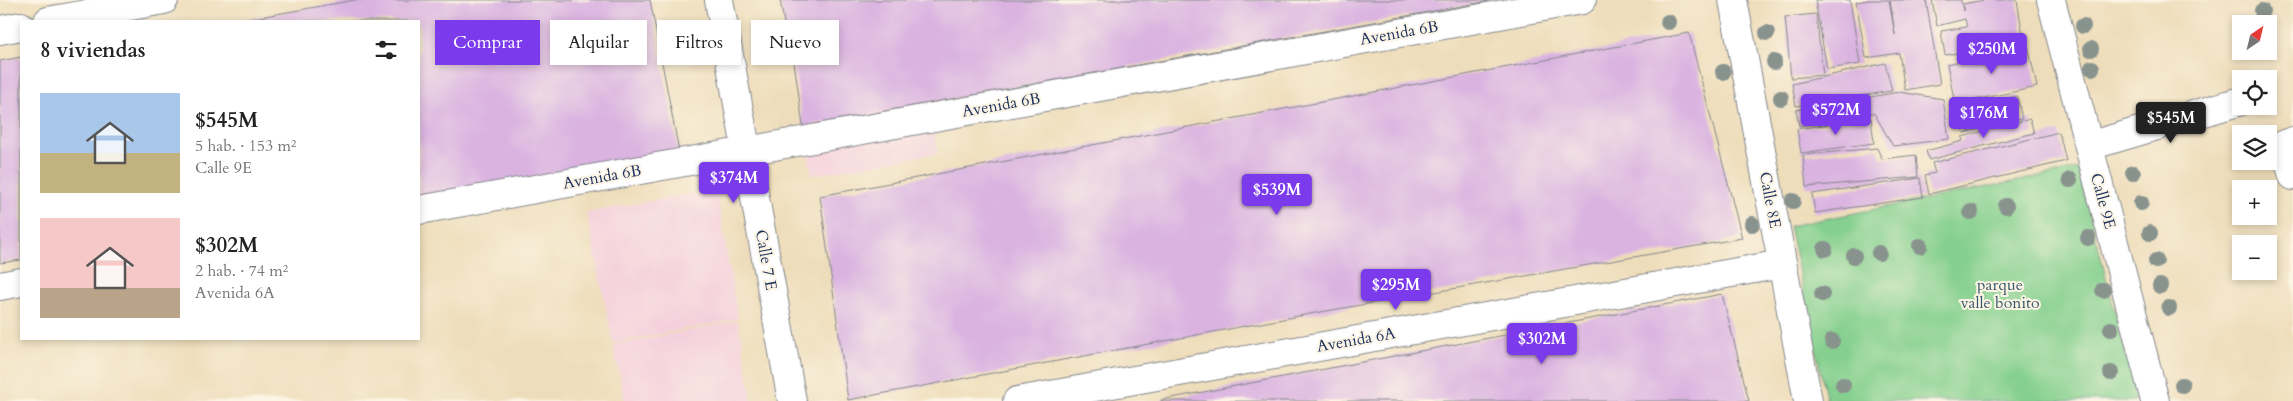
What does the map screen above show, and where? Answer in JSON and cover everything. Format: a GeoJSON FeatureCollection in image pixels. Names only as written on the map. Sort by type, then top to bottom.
{"type":"FeatureCollection","features":[{"type":"Feature","properties":{"kind":"street"},"geometry":{"type":"LineString","coordinates":[[54,20],[164,0]]}},
{"type":"Feature","properties":{"kind":"street","name":"Calle 7 E"},"geometry":{"type":"LineString","coordinates":[[719,0],[792,401]]}},
{"type":"Feature","properties":{"kind":"street","name":"Avenida 6B"},"geometry":{"type":"LineString","coordinates":[[420,210],[1582,0]]}},
{"type":"Feature","properties":{"kind":"street","name":"Calle 8E"},"geometry":{"type":"LineString","coordinates":[[1733,0],[1808,401]]}},
{"type":"Feature","properties":{"kind":"street","name":"Calle 9E"},"geometry":{"type":"LineString","coordinates":[[2051,0],[2155,401]]}},
{"type":"Feature","properties":{"kind":"street"},"geometry":{"type":"LineString","coordinates":[[0,30],[20,26]]}},
{"type":"Feature","properties":{"kind":"street"},"geometry":{"type":"LineString","coordinates":[[2089,146],[2232,104]]}},
{"type":"Feature","properties":{"kind":"street"},"geometry":{"type":"LineString","coordinates":[[2293,141],[2284,144],[2293,176]]}},
{"type":"Feature","properties":{"kind":"street","name":"Avenida 6A"},"geometry":{"type":"LineString","coordinates":[[1018,401],[1782,264]]}},
{"type":"Feature","properties":{"kind":"street"},"geometry":{"type":"LineString","coordinates":[[0,286],[20,282]]}},
{"type":"Feature","properties":{"kind":"shaded area"},"geometry":{"type":"Polygon","coordinates":[[[912,12],[938,153],[812,175],[792,65],[839,65],[839,27],[912,12]]]}},
{"type":"Feature","properties":{"kind":"shaded area"},"geometry":{"type":"Polygon","coordinates":[[[716,189],[738,319],[613,343],[587,213],[716,189]]]}},
{"type":"Feature","properties":{"kind":"shaded area"},"geometry":{"type":"Polygon","coordinates":[[[738,321],[752,401],[625,401],[613,345],[738,321]]]}},
{"type":"Feature","properties":{"kind":"green space","name":"parque valle bonito"},"geometry":{"type":"Polygon","coordinates":[[[2078,169],[2138,401],[1827,401],[1789,226],[2078,169]]]}},
{"type":"Feature","properties":{"kind":"building"},"geometry":{"type":"Polygon","coordinates":[[[355,0],[650,0],[657,37],[657,65],[662,65],[681,162],[420,201],[420,20],[243,20],[355,0]]]}},
{"type":"Feature","properties":{"kind":"building"},"geometry":{"type":"Polygon","coordinates":[[[780,0],[1489,0],[803,126],[794,65],[839,65],[839,20],[784,20],[780,0]]]}},
{"type":"Feature","properties":{"kind":"building"},"geometry":{"type":"Polygon","coordinates":[[[1815,0],[1850,0],[1860,64],[1827,69],[1815,0]]]}},
{"type":"Feature","properties":{"kind":"building"},"geometry":{"type":"Polygon","coordinates":[[[1889,0],[1895,35],[1890,0],[1926,0],[1940,84],[1905,90],[1899,53],[1866,58],[1856,2],[1889,0]]]}},
{"type":"Feature","properties":{"kind":"building"},"geometry":{"type":"Polygon","coordinates":[[[1932,0],[1961,0],[1963,11],[1963,4],[1984,0],[2017,0],[2024,42],[1945,55],[1941,31],[1967,27],[1965,19],[1937,26],[1932,0]]]}},
{"type":"Feature","properties":{"kind":"building"},"geometry":{"type":"Polygon","coordinates":[[[1816,14],[1823,75],[1791,78],[1785,17],[1816,14]]]}},
{"type":"Feature","properties":{"kind":"building"},"geometry":{"type":"Polygon","coordinates":[[[1689,33],[1742,238],[1315,313],[848,400],[820,196],[1689,33]]]}},
{"type":"Feature","properties":{"kind":"building"},"geometry":{"type":"Polygon","coordinates":[[[2028,46],[2037,87],[1955,104],[1947,64],[2028,46]]]}},
{"type":"Feature","properties":{"kind":"building"},"geometry":{"type":"Polygon","coordinates":[[[20,57],[20,260],[0,263],[0,61],[20,57]]]}},
{"type":"Feature","properties":{"kind":"building"},"geometry":{"type":"Polygon","coordinates":[[[1885,63],[1892,91],[1796,106],[1792,84],[1885,63]]]}},
{"type":"Feature","properties":{"kind":"building"},"geometry":{"type":"Polygon","coordinates":[[[1899,92],[1943,99],[1949,139],[1893,146],[1874,113],[1799,126],[1796,110],[1899,92]]]}},
{"type":"Feature","properties":{"kind":"building"},"geometry":{"type":"Polygon","coordinates":[[[2017,96],[2022,119],[1964,133],[1959,110],[2017,96]]]}},
{"type":"Feature","properties":{"kind":"building"},"geometry":{"type":"Polygon","coordinates":[[[1871,118],[1874,143],[1801,153],[1797,129],[1871,118]]]}},
{"type":"Feature","properties":{"kind":"building"},"geometry":{"type":"Polygon","coordinates":[[[2030,119],[2034,133],[1929,160],[1926,151],[1963,141],[1962,137],[2030,119]]]}},
{"type":"Feature","properties":{"kind":"building"},"geometry":{"type":"Polygon","coordinates":[[[2059,132],[2066,161],[1929,194],[1925,175],[1935,173],[1932,163],[2059,132]]]}},
{"type":"Feature","properties":{"kind":"building"},"geometry":{"type":"Polygon","coordinates":[[[1877,148],[1882,159],[1916,155],[1918,177],[1806,187],[1803,155],[1877,148]]]}},
{"type":"Feature","properties":{"kind":"building"},"geometry":{"type":"Polygon","coordinates":[[[1920,178],[1923,197],[1815,213],[1812,194],[1920,178]]]}},
{"type":"Feature","properties":{"kind":"building"},"geometry":{"type":"Polygon","coordinates":[[[1722,294],[1749,401],[1161,401],[1161,400],[1722,294]]]}}]}
